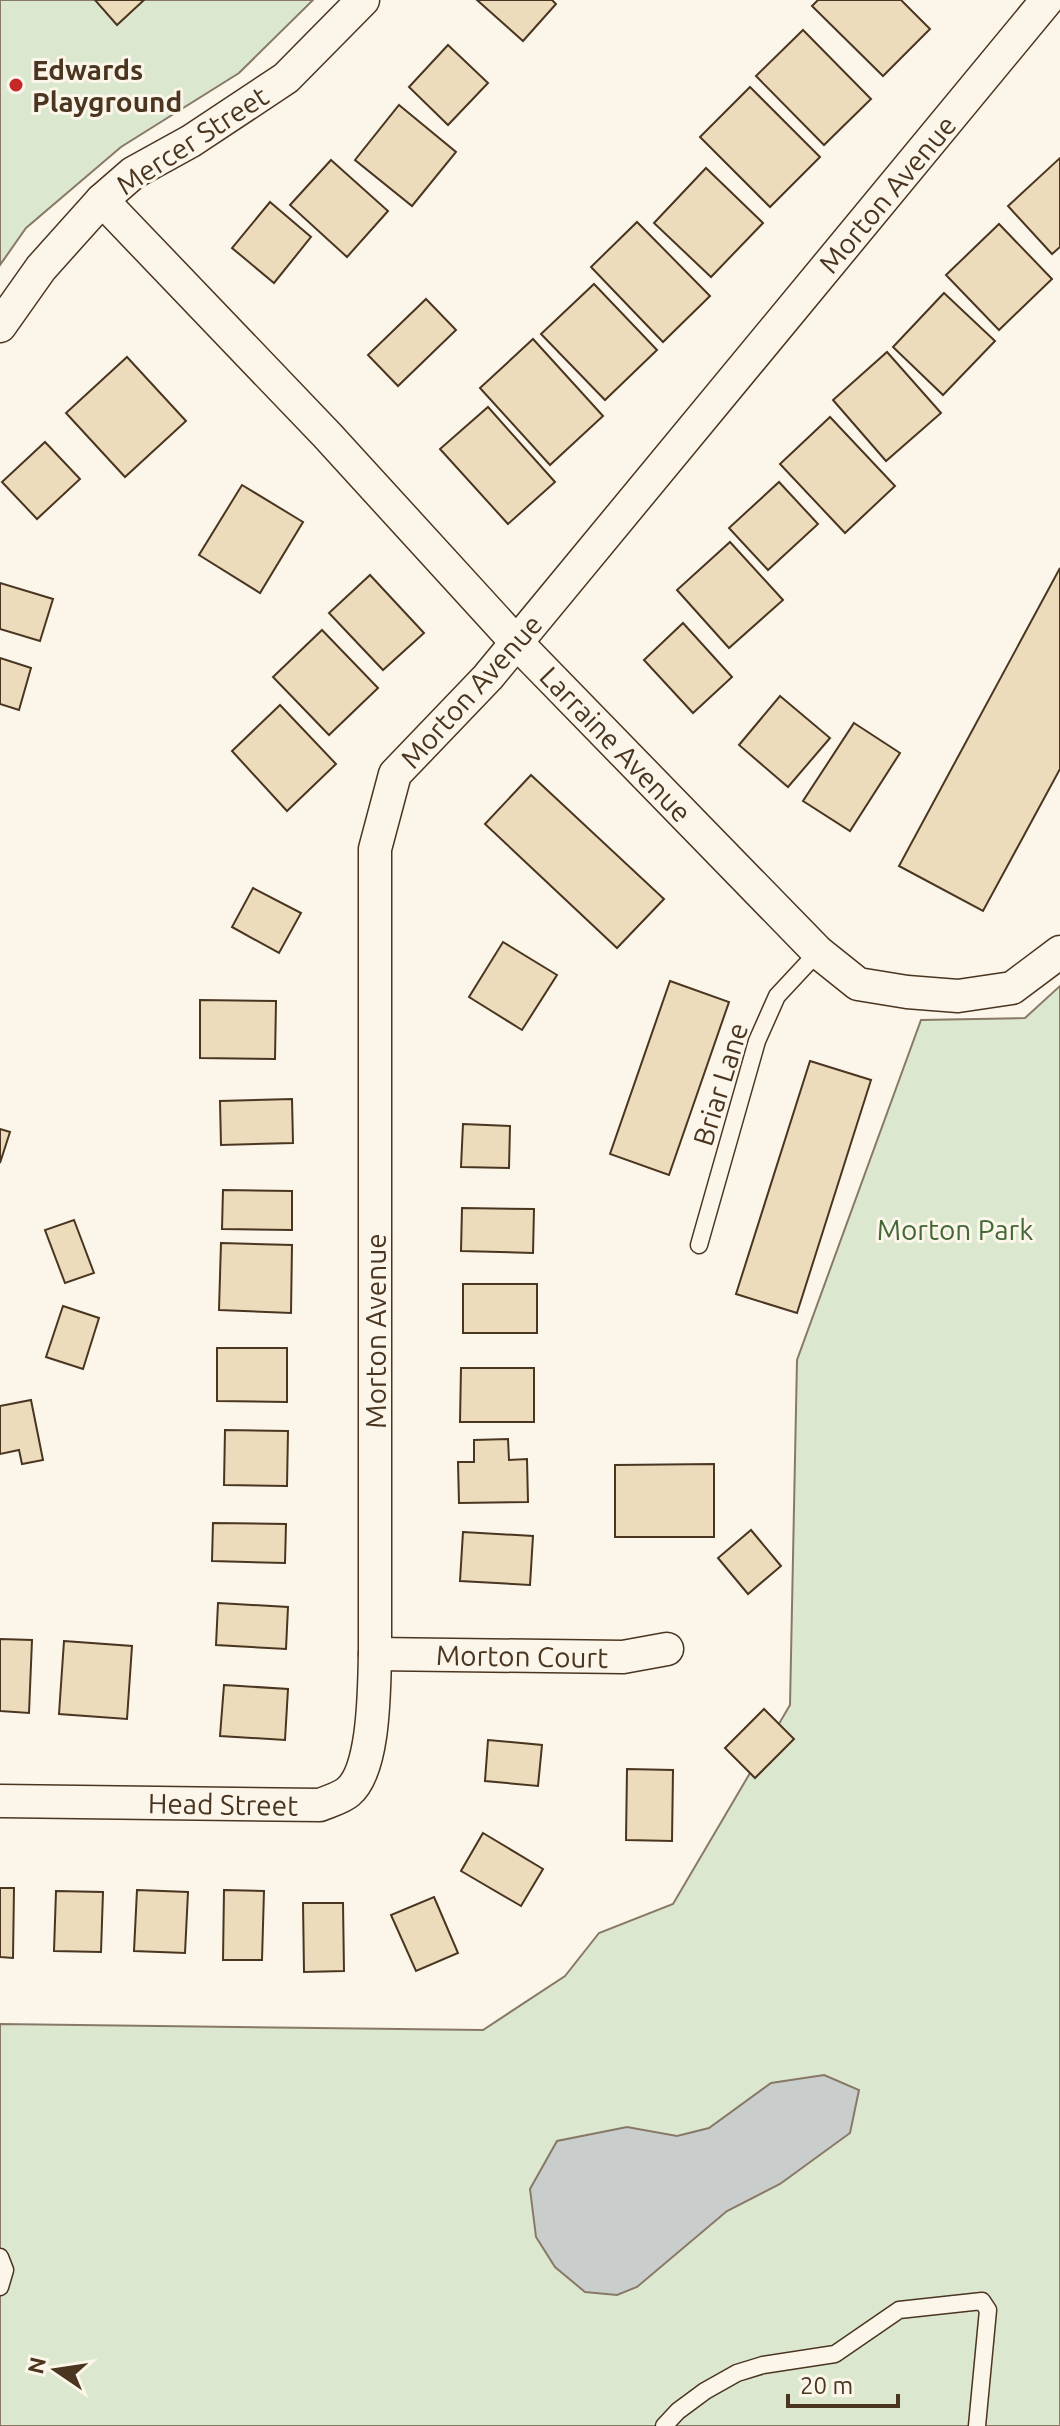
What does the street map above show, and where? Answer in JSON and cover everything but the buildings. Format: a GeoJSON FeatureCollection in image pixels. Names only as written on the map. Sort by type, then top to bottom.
{"type":"FeatureCollection","features":[{"type":"Feature","properties":{"kind":"street","name":"Mercer Street"},"geometry":{"type":"LineString","coordinates":[[0,326],[41,268],[102,200],[133,173],[191,141],[286,78],[363,0]]}},
{"type":"Feature","properties":{"kind":"street","name":"Morton Avenue"},"geometry":{"type":"LineString","coordinates":[[375,1654],[375,849],[395,774],[517,643],[1047,0]]}},
{"type":"Feature","properties":{"kind":"street","name":"Larraine Avenue"},"geometry":{"type":"LineString","coordinates":[[102,200],[327,435],[517,643],[818,952],[858,984],[958,996],[1012,988],[1060,952]]}},
{"type":"Feature","properties":{"kind":"street","name":"Morton Court"},"geometry":{"type":"LineString","coordinates":[[375,1654],[623,1657],[667,1649]]}},
{"type":"Feature","properties":{"kind":"street","name":"Head Street"},"geometry":{"type":"LineString","coordinates":[[0,1801],[320,1805],[350,1791],[367,1760],[375,1654]]}},
{"type":"Feature","properties":{"kind":"lane","name":"Briar Lane"},"geometry":{"type":"LineString","coordinates":[[699,1245],[757,1041],[777,996],[818,952]]}},
{"type":"Feature","properties":{"kind":"lane"},"geometry":{"type":"LineString","coordinates":[[0,2257],[5,2270],[0,2287]]}},
{"type":"Feature","properties":{"kind":"lane"},"geometry":{"type":"LineString","coordinates":[[664,2426],[687,2404],[737,2373],[763,2365],[835,2354],[899,2310],[982,2301],[988,2310],[977,2426]]}},
{"type":"Feature","properties":{"kind":"green space"},"geometry":{"type":"Polygon","coordinates":[[[0,0],[313,0],[239,73],[121,147],[26,228],[0,265],[0,0]]]}},
{"type":"Feature","properties":{"kind":"green space","name":"Morton Park"},"geometry":{"type":"Polygon","coordinates":[[[1060,986],[1060,2426],[0,2426],[0,2024],[483,2030],[565,1976],[599,1933],[673,1904],[790,1705],[797,1360],[921,1020],[1025,1018],[1060,986]]]}},
{"type":"Feature","properties":{"kind":"shaded area"},"geometry":{"type":"Polygon","coordinates":[[[824,2075],[859,2090],[850,2133],[780,2184],[727,2211],[637,2287],[617,2295],[585,2292],[555,2267],[536,2237],[530,2189],[557,2141],[627,2127],[677,2136],[709,2128],[771,2083],[824,2075]]]}},
{"type":"Feature","properties":{"kind":"place","name":"Edwards Playground"},"geometry":{"type":"Point","coordinates":[16,85]}}]}
